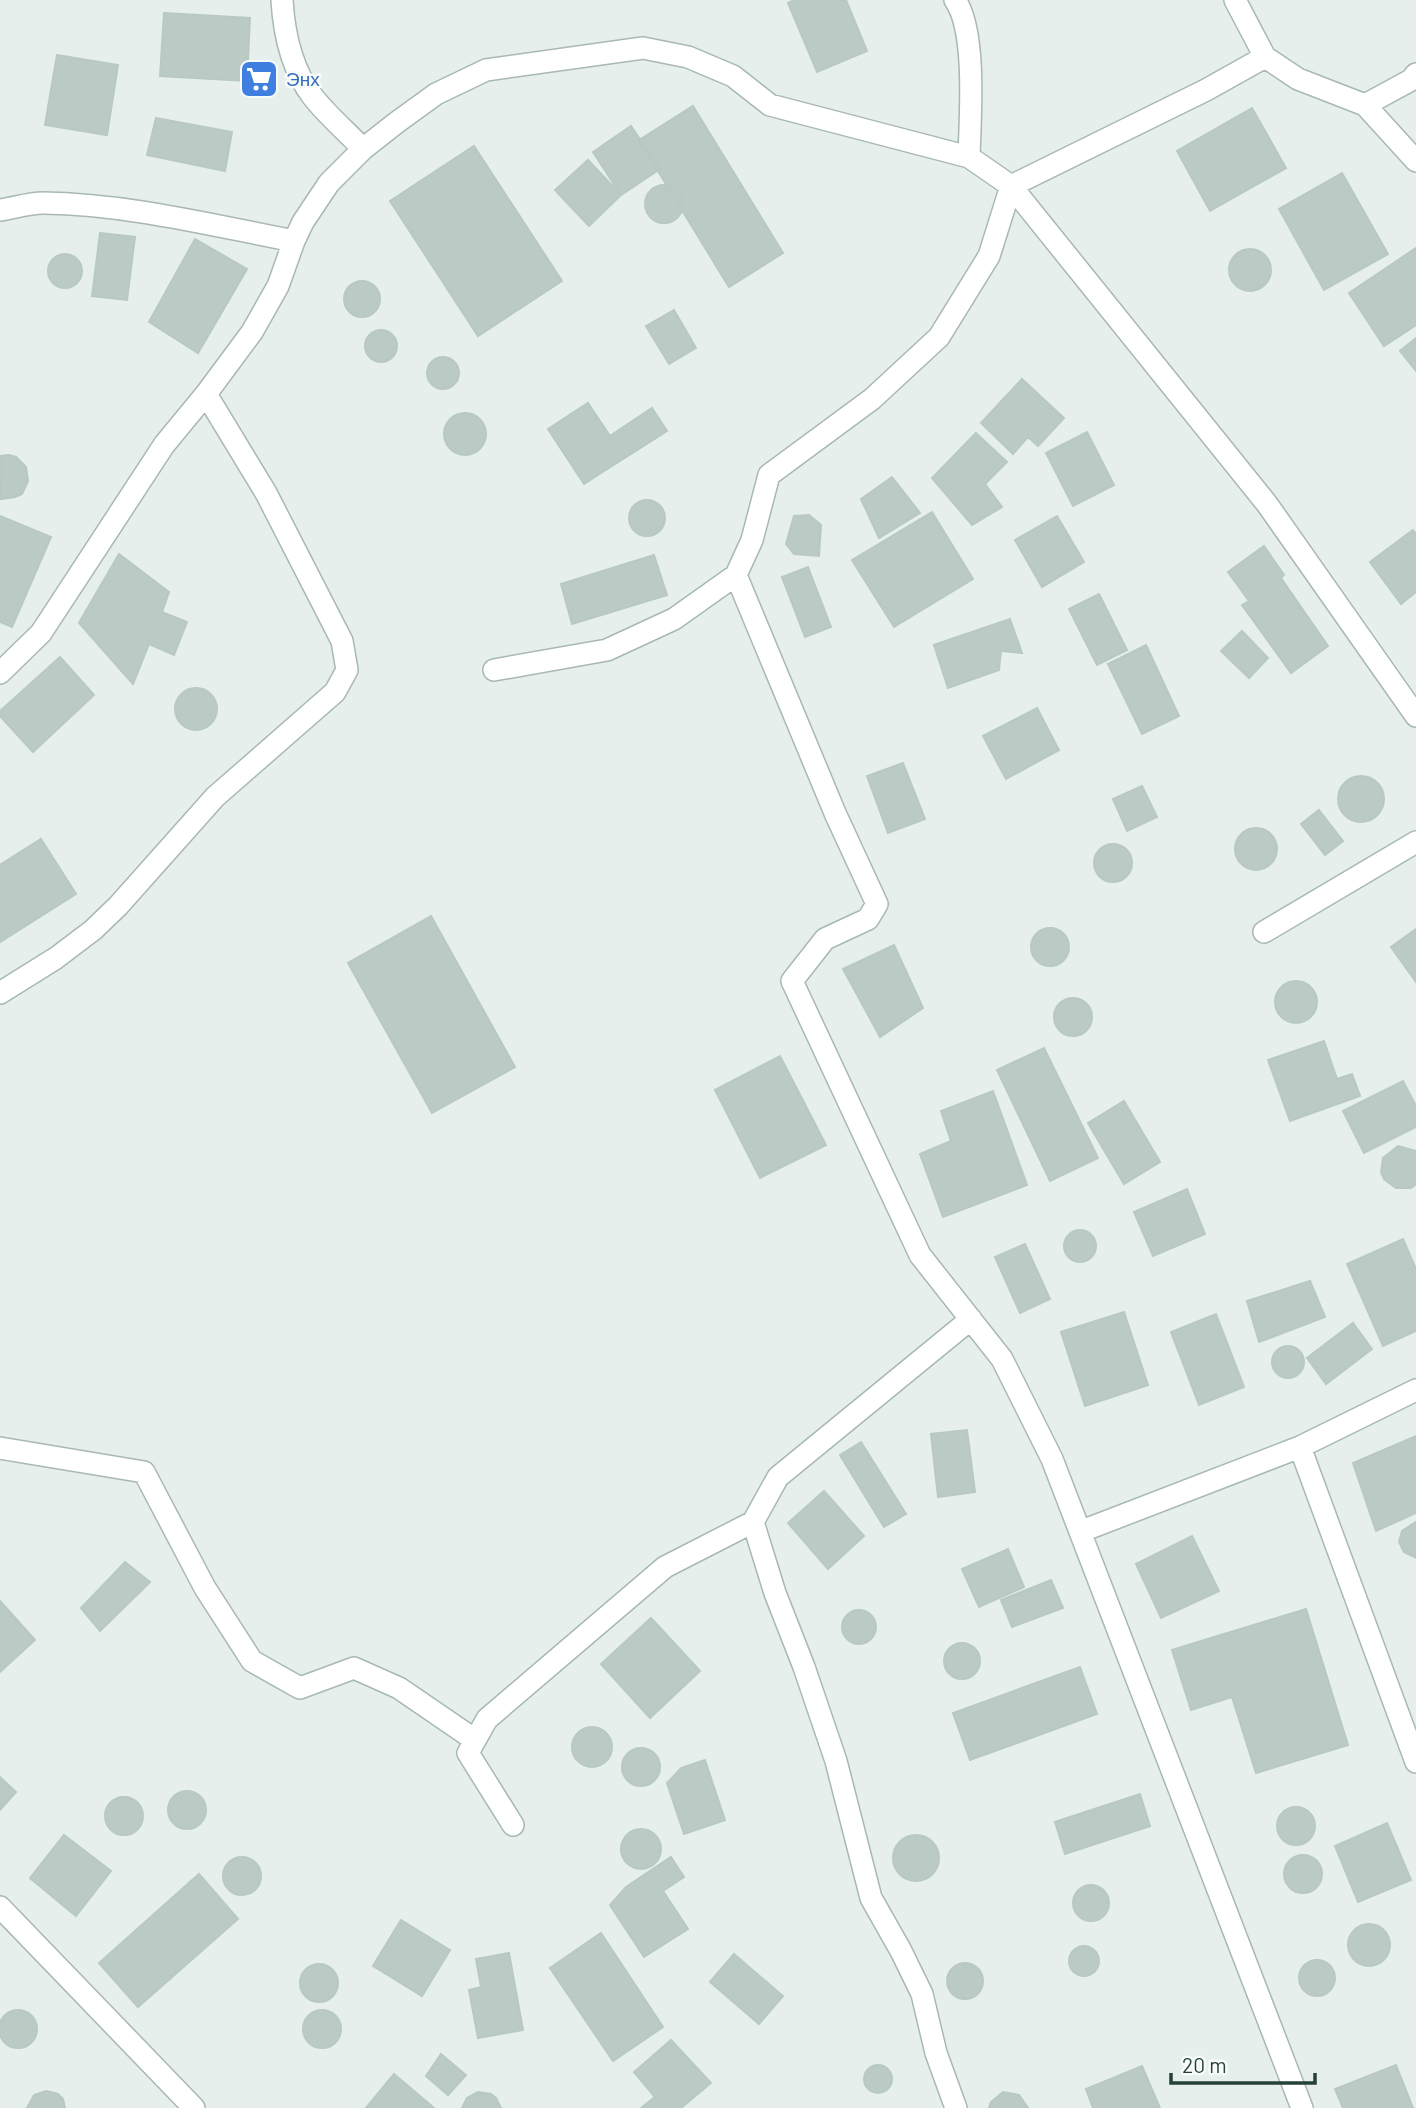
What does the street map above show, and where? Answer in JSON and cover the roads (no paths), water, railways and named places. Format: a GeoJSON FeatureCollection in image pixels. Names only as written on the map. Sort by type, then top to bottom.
{"type":"FeatureCollection","features":[{"type":"Feature","properties":{"kind":"street"},"geometry":{"type":"LineString","coordinates":[[282,0],[286,36],[293,61],[313,97],[363,149]]}},
{"type":"Feature","properties":{"kind":"street"},"geometry":{"type":"LineString","coordinates":[[955,0],[963,11],[972,85],[969,158]]}},
{"type":"Feature","properties":{"kind":"street"},"geometry":{"type":"LineString","coordinates":[[1235,0],[1265,57],[1298,79],[1365,104],[1416,161]]}},
{"type":"Feature","properties":{"kind":"street"},"geometry":{"type":"LineString","coordinates":[[0,673],[41,634],[164,445],[206,394],[251,332],[278,286],[294,241],[315,203],[329,183],[363,149],[436,94],[485,70],[643,48],[688,57],[733,76],[770,106],[969,158],[1011,186],[1267,504],[1416,716]]}},
{"type":"Feature","properties":{"kind":"street"},"geometry":{"type":"LineString","coordinates":[[494,670],[607,650],[674,619],[736,575],[752,540],[769,475],[872,399],[939,337],[989,256],[1011,186],[1206,90],[1265,57]]}},
{"type":"Feature","properties":{"kind":"street"},"geometry":{"type":"LineString","coordinates":[[1365,104],[1411,80],[1416,74]]}},
{"type":"Feature","properties":{"kind":"street"},"geometry":{"type":"LineString","coordinates":[[0,210],[40,203],[141,212],[294,241]]}},
{"type":"Feature","properties":{"kind":"street"},"geometry":{"type":"LineString","coordinates":[[0,993],[56,958],[93,930],[118,906],[215,797],[335,692],[347,670],[342,641],[313,583],[266,493],[206,394]]}},
{"type":"Feature","properties":{"kind":"street"},"geometry":{"type":"LineString","coordinates":[[736,575],[835,813],[877,904],[868,919],[825,939],[792,981],[920,1255],[1002,1359],[1052,1459],[1082,1531],[1302,2108]]}},
{"type":"Feature","properties":{"kind":"street"},"geometry":{"type":"LineString","coordinates":[[1264,932],[1416,842]]}},
{"type":"Feature","properties":{"kind":"street"},"geometry":{"type":"LineString","coordinates":[[513,1825],[468,1753],[486,1719],[664,1567],[753,1522],[778,1477],[971,1319]]}},
{"type":"Feature","properties":{"kind":"street"},"geometry":{"type":"LineString","coordinates":[[1082,1531],[1300,1447],[1416,1390]]}},
{"type":"Feature","properties":{"kind":"street"},"geometry":{"type":"LineString","coordinates":[[1300,1447],[1416,1762]]}},
{"type":"Feature","properties":{"kind":"street"},"geometry":{"type":"LineString","coordinates":[[0,1448],[144,1472],[205,1588],[252,1661],[300,1688],[354,1668],[399,1688],[475,1740]]}},
{"type":"Feature","properties":{"kind":"street"},"geometry":{"type":"LineString","coordinates":[[753,1522],[775,1593],[836,1761],[871,1898],[922,1994],[936,2053],[956,2108]]}},
{"type":"Feature","properties":{"kind":"street"},"geometry":{"type":"LineString","coordinates":[[0,1907],[194,2108]]}},
{"type":"Feature","properties":{"kind":"place","name":"Энх"},"geometry":{"type":"Point","coordinates":[259,79]}}]}
